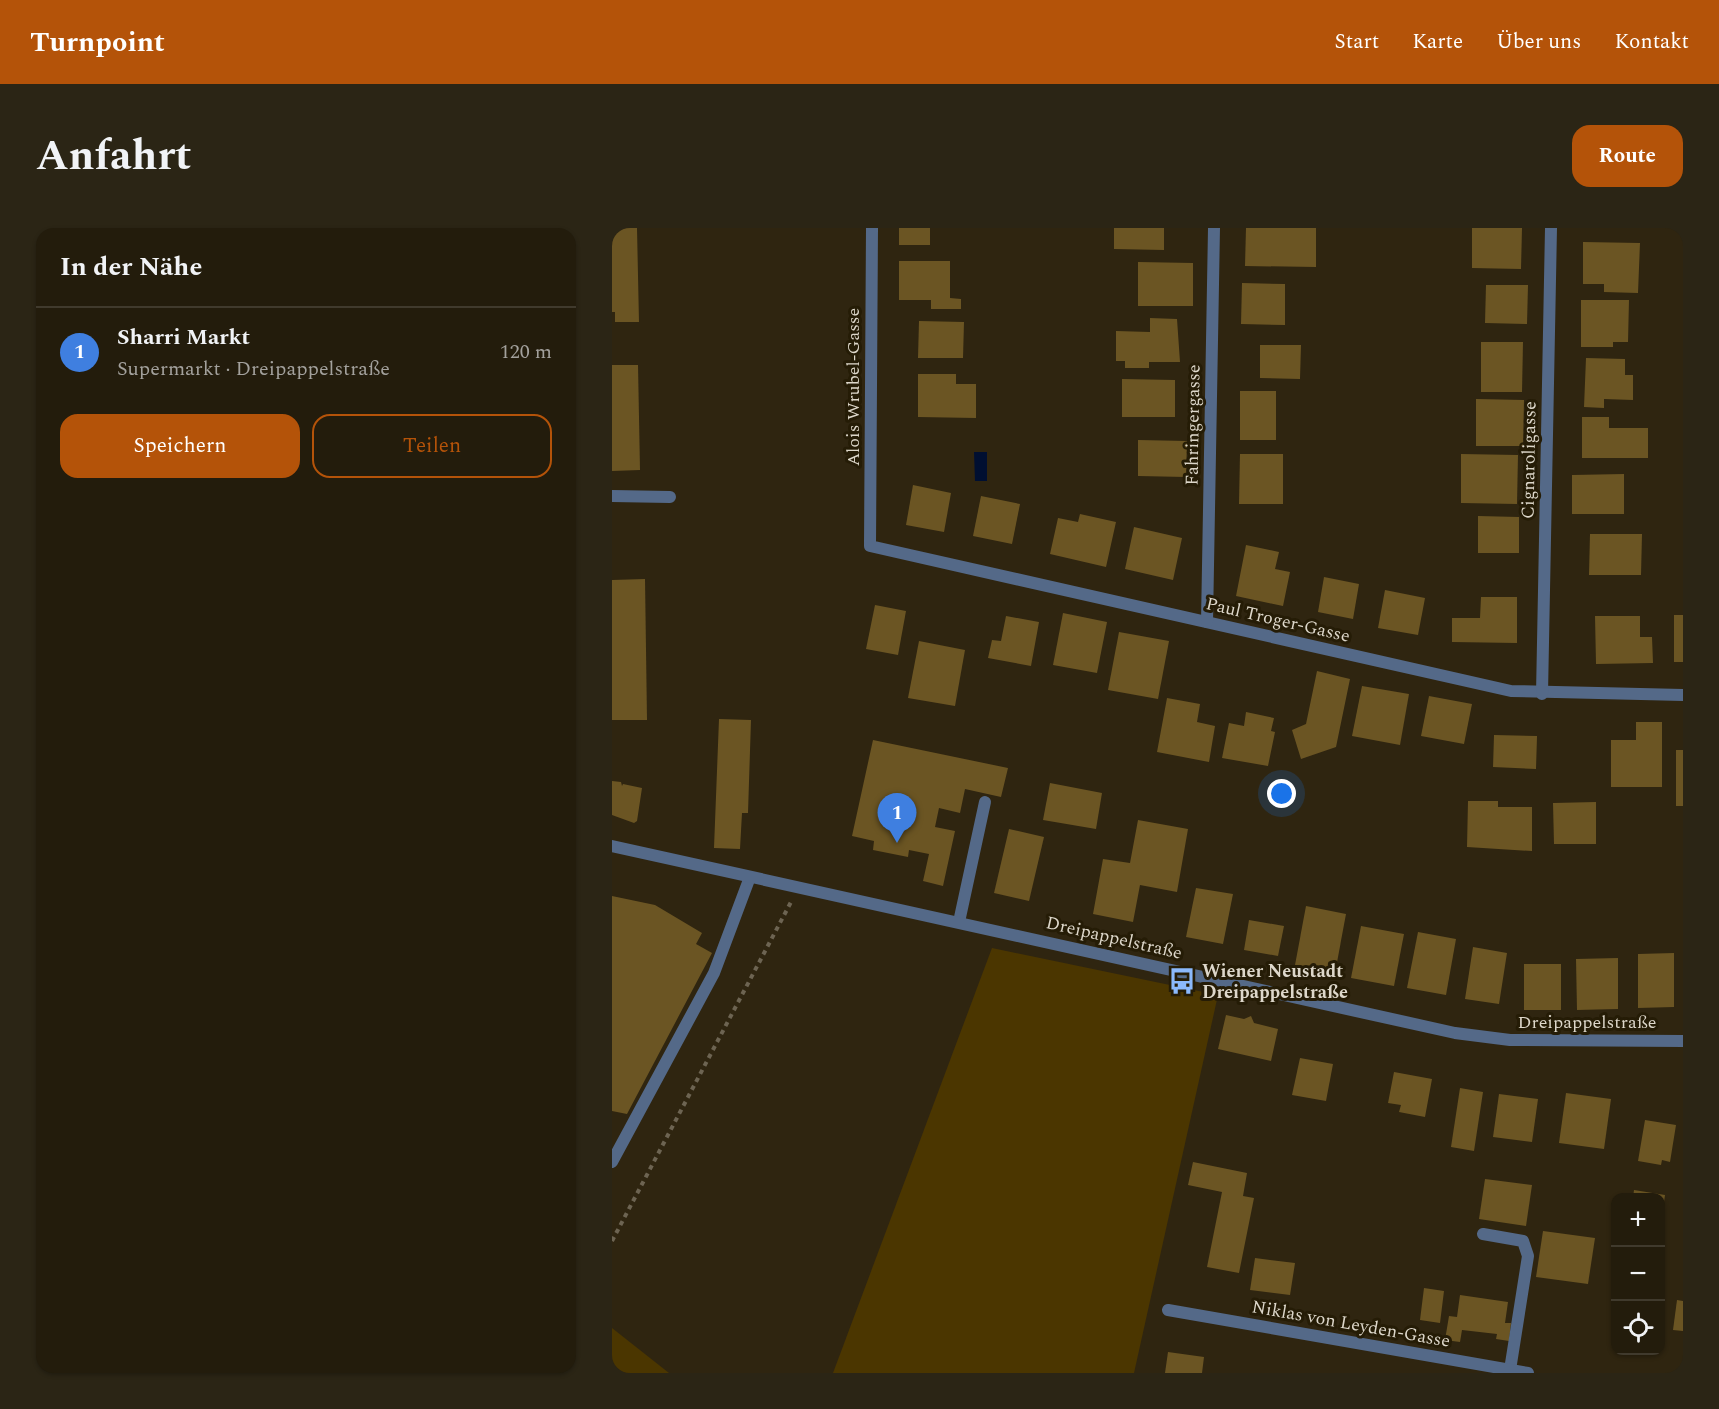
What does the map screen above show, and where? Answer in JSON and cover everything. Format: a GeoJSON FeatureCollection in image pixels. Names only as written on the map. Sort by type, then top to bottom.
{"type":"FeatureCollection","features":[{"type":"Feature","properties":{"kind":"street","name":"Alois Wrubel-Gasse"},"geometry":{"type":"LineString","coordinates":[[870,546],[872,228]]}},
{"type":"Feature","properties":{"kind":"street","name":"Fahringergasse"},"geometry":{"type":"LineString","coordinates":[[1207,622],[1214,228]]}},
{"type":"Feature","properties":{"kind":"street","name":"Cignaroligasse"},"geometry":{"type":"LineString","coordinates":[[1542,694],[1551,228]]}},
{"type":"Feature","properties":{"kind":"street"},"geometry":{"type":"LineString","coordinates":[[612,496],[670,497]]}},
{"type":"Feature","properties":{"kind":"street","name":"Paul Troger-Gasse"},"geometry":{"type":"LineString","coordinates":[[870,546],[1511,691],[1542,694],[1683,695]]}},
{"type":"Feature","properties":{"kind":"street"},"geometry":{"type":"LineString","coordinates":[[959,922],[985,802]]}},
{"type":"Feature","properties":{"kind":"street","name":"Dreipappelstraße"},"geometry":{"type":"LineString","coordinates":[[612,846],[1455,1033],[1510,1040],[1683,1041]]}},
{"type":"Feature","properties":{"kind":"street"},"geometry":{"type":"LineString","coordinates":[[612,1162],[714,973],[750,877]]}},
{"type":"Feature","properties":{"kind":"street"},"geometry":{"type":"LineString","coordinates":[[1483,1234],[1523,1241],[1528,1256],[1510,1370]]}},
{"type":"Feature","properties":{"kind":"street","name":"Niklas von Leyden-Gasse"},"geometry":{"type":"LineString","coordinates":[[1168,1310],[1481,1369],[1528,1373]]}},
{"type":"Feature","properties":{"kind":"path"},"geometry":{"type":"LineString","coordinates":[[612,1241],[791,902],[796,887]]}},
{"type":"Feature","properties":{"kind":"shaded area"},"geometry":{"type":"Polygon","coordinates":[[[992,948],[1218,995],[1134,1373],[833,1373],[992,948]]]}},
{"type":"Feature","properties":{"kind":"shaded area"},"geometry":{"type":"Polygon","coordinates":[[[612,1328],[669,1373],[612,1373],[612,1328]]]}},
{"type":"Feature","properties":{"kind":"water"},"geometry":{"type":"Polygon","coordinates":[[[974,452],[987,452],[987,481],[975,481],[974,452]]]}},
{"type":"Feature","properties":{"kind":"building"},"geometry":{"type":"Polygon","coordinates":[[[612,228],[637,228],[639,322],[615,322],[615,312],[612,312],[612,228]]]}},
{"type":"Feature","properties":{"kind":"building"},"geometry":{"type":"Polygon","coordinates":[[[899,228],[930,228],[930,245],[899,245],[899,228]]]}},
{"type":"Feature","properties":{"kind":"building"},"geometry":{"type":"Polygon","coordinates":[[[1114,228],[1164,228],[1164,250],[1114,249],[1114,228]]]}},
{"type":"Feature","properties":{"kind":"building"},"geometry":{"type":"Polygon","coordinates":[[[1246,228],[1316,228],[1316,267],[1245,266],[1246,228]]]}},
{"type":"Feature","properties":{"kind":"building"},"geometry":{"type":"Polygon","coordinates":[[[1472,228],[1522,228],[1521,269],[1472,268],[1472,228]]]}},
{"type":"Feature","properties":{"kind":"building"},"geometry":{"type":"Polygon","coordinates":[[[1583,242],[1640,243],[1638,293],[1604,292],[1604,284],[1583,284],[1583,242]]]}},
{"type":"Feature","properties":{"kind":"building"},"geometry":{"type":"Polygon","coordinates":[[[899,261],[950,261],[950,298],[961,299],[961,309],[931,309],[931,300],[899,300],[899,261]]]}},
{"type":"Feature","properties":{"kind":"building"},"geometry":{"type":"Polygon","coordinates":[[[1138,262],[1193,263],[1193,306],[1138,306],[1138,262]]]}},
{"type":"Feature","properties":{"kind":"building"},"geometry":{"type":"Polygon","coordinates":[[[1242,283],[1285,284],[1285,325],[1241,324],[1242,283]]]}},
{"type":"Feature","properties":{"kind":"building"},"geometry":{"type":"Polygon","coordinates":[[[1486,285],[1528,285],[1527,324],[1485,323],[1486,285]]]}},
{"type":"Feature","properties":{"kind":"building"},"geometry":{"type":"Polygon","coordinates":[[[1581,300],[1629,300],[1628,342],[1613,342],[1613,347],[1581,347],[1581,300]]]}},
{"type":"Feature","properties":{"kind":"building"},"geometry":{"type":"Polygon","coordinates":[[[1150,318],[1177,319],[1180,362],[1149,362],[1149,368],[1125,368],[1125,361],[1116,361],[1116,331],[1150,332],[1150,318]]]}},
{"type":"Feature","properties":{"kind":"building"},"geometry":{"type":"Polygon","coordinates":[[[919,321],[964,322],[963,358],[918,358],[919,321]]]}},
{"type":"Feature","properties":{"kind":"building"},"geometry":{"type":"Polygon","coordinates":[[[1481,342],[1523,342],[1522,392],[1481,392],[1481,342]]]}},
{"type":"Feature","properties":{"kind":"building"},"geometry":{"type":"Polygon","coordinates":[[[1260,345],[1301,345],[1300,379],[1260,378],[1260,345]]]}},
{"type":"Feature","properties":{"kind":"building"},"geometry":{"type":"Polygon","coordinates":[[[1586,358],[1625,359],[1625,375],[1633,375],[1633,400],[1604,399],[1604,408],[1584,407],[1586,358]]]}},
{"type":"Feature","properties":{"kind":"building"},"geometry":{"type":"Polygon","coordinates":[[[612,365],[638,365],[640,470],[612,471],[612,365]]]}},
{"type":"Feature","properties":{"kind":"building"},"geometry":{"type":"Polygon","coordinates":[[[918,374],[956,374],[956,384],[976,384],[976,418],[918,417],[918,374]]]}},
{"type":"Feature","properties":{"kind":"building"},"geometry":{"type":"Polygon","coordinates":[[[1122,379],[1175,380],[1175,417],[1122,417],[1122,379]]]}},
{"type":"Feature","properties":{"kind":"building"},"geometry":{"type":"Polygon","coordinates":[[[1240,391],[1276,391],[1276,440],[1240,440],[1240,391]]]}},
{"type":"Feature","properties":{"kind":"building"},"geometry":{"type":"Polygon","coordinates":[[[1476,399],[1524,400],[1523,446],[1476,446],[1476,399]]]}},
{"type":"Feature","properties":{"kind":"building"},"geometry":{"type":"Polygon","coordinates":[[[1582,417],[1609,417],[1609,428],[1648,428],[1648,458],[1582,458],[1582,417]]]}},
{"type":"Feature","properties":{"kind":"building"},"geometry":{"type":"Polygon","coordinates":[[[1138,440],[1187,441],[1186,477],[1138,476],[1138,440]]]}},
{"type":"Feature","properties":{"kind":"building"},"geometry":{"type":"Polygon","coordinates":[[[1240,454],[1283,454],[1283,504],[1239,504],[1240,454]]]}},
{"type":"Feature","properties":{"kind":"building"},"geometry":{"type":"Polygon","coordinates":[[[1461,454],[1518,455],[1517,504],[1461,503],[1461,454]]]}},
{"type":"Feature","properties":{"kind":"building"},"geometry":{"type":"Polygon","coordinates":[[[1624,474],[1624,514],[1572,514],[1572,475],[1624,474]]]}},
{"type":"Feature","properties":{"kind":"building"},"geometry":{"type":"Polygon","coordinates":[[[913,485],[951,493],[944,532],[906,525],[913,485]]]}},
{"type":"Feature","properties":{"kind":"building"},"geometry":{"type":"Polygon","coordinates":[[[981,496],[1020,504],[1012,544],[973,536],[981,496]]]}},
{"type":"Feature","properties":{"kind":"building"},"geometry":{"type":"Polygon","coordinates":[[[1080,514],[1116,522],[1106,567],[1050,554],[1058,518],[1078,522],[1080,514]]]}},
{"type":"Feature","properties":{"kind":"building"},"geometry":{"type":"Polygon","coordinates":[[[1478,516],[1519,517],[1519,553],[1478,553],[1478,516]]]}},
{"type":"Feature","properties":{"kind":"building"},"geometry":{"type":"Polygon","coordinates":[[[1134,527],[1182,538],[1173,580],[1125,569],[1134,527]]]}},
{"type":"Feature","properties":{"kind":"building"},"geometry":{"type":"Polygon","coordinates":[[[1590,534],[1642,534],[1641,575],[1589,575],[1590,534]]]}},
{"type":"Feature","properties":{"kind":"building"},"geometry":{"type":"Polygon","coordinates":[[[1246,545],[1279,552],[1275,569],[1290,572],[1283,606],[1236,596],[1246,545]]]}},
{"type":"Feature","properties":{"kind":"building"},"geometry":{"type":"Polygon","coordinates":[[[1324,577],[1359,584],[1353,619],[1318,612],[1324,577]]]}},
{"type":"Feature","properties":{"kind":"building"},"geometry":{"type":"Polygon","coordinates":[[[645,579],[647,720],[612,720],[612,580],[645,579]]]}},
{"type":"Feature","properties":{"kind":"building"},"geometry":{"type":"Polygon","coordinates":[[[1385,590],[1425,598],[1418,635],[1378,628],[1385,590]]]}},
{"type":"Feature","properties":{"kind":"building"},"geometry":{"type":"Polygon","coordinates":[[[1481,597],[1517,597],[1517,643],[1452,642],[1452,618],[1480,618],[1481,597]]]}},
{"type":"Feature","properties":{"kind":"building"},"geometry":{"type":"Polygon","coordinates":[[[875,605],[906,611],[898,655],[866,649],[875,605]]]}},
{"type":"Feature","properties":{"kind":"building"},"geometry":{"type":"Polygon","coordinates":[[[1063,613],[1107,622],[1097,673],[1053,665],[1063,613]]]}},
{"type":"Feature","properties":{"kind":"building"},"geometry":{"type":"Polygon","coordinates":[[[1674,615],[1683,615],[1683,662],[1674,662],[1674,615]]]}},
{"type":"Feature","properties":{"kind":"building"},"geometry":{"type":"Polygon","coordinates":[[[1006,616],[1039,622],[1031,666],[988,658],[992,640],[1001,641],[1006,616]]]}},
{"type":"Feature","properties":{"kind":"building"},"geometry":{"type":"Polygon","coordinates":[[[1595,616],[1640,616],[1640,637],[1652,637],[1653,663],[1596,664],[1595,616]]]}},
{"type":"Feature","properties":{"kind":"building"},"geometry":{"type":"Polygon","coordinates":[[[1119,632],[1169,641],[1158,699],[1108,690],[1119,632]]]}},
{"type":"Feature","properties":{"kind":"building"},"geometry":{"type":"Polygon","coordinates":[[[919,641],[965,650],[955,706],[908,698],[919,641]]]}},
{"type":"Feature","properties":{"kind":"building"},"geometry":{"type":"Polygon","coordinates":[[[1317,671],[1350,679],[1336,747],[1301,759],[1292,730],[1306,724],[1317,671]]]}},
{"type":"Feature","properties":{"kind":"building"},"geometry":{"type":"Polygon","coordinates":[[[1362,686],[1409,694],[1400,745],[1352,736],[1362,686]]]}},
{"type":"Feature","properties":{"kind":"building"},"geometry":{"type":"Polygon","coordinates":[[[1429,696],[1472,704],[1464,744],[1421,736],[1429,696]]]}},
{"type":"Feature","properties":{"kind":"building"},"geometry":{"type":"Polygon","coordinates":[[[1167,698],[1200,704],[1197,722],[1215,726],[1209,762],[1157,752],[1167,698]]]}},
{"type":"Feature","properties":{"kind":"building"},"geometry":{"type":"Polygon","coordinates":[[[1246,712],[1274,718],[1271,731],[1275,732],[1268,766],[1222,758],[1229,723],[1244,726],[1246,712]]]}},
{"type":"Feature","properties":{"kind":"building"},"geometry":{"type":"Polygon","coordinates":[[[719,719],[751,720],[748,813],[742,813],[740,849],[714,848],[719,719]]]}},
{"type":"Feature","properties":{"kind":"building"},"geometry":{"type":"Polygon","coordinates":[[[1636,722],[1662,722],[1662,787],[1611,787],[1611,740],[1636,740],[1636,722]]]}},
{"type":"Feature","properties":{"kind":"building"},"geometry":{"type":"Polygon","coordinates":[[[1494,735],[1537,736],[1536,769],[1493,767],[1494,735]]]}},
{"type":"Feature","properties":{"kind":"building"},"geometry":{"type":"Polygon","coordinates":[[[873,740],[1008,768],[1001,797],[965,789],[960,813],[939,808],[935,827],[955,831],[943,886],[923,881],[929,854],[909,850],[908,857],[873,850],[874,841],[852,836],[873,740]]]}},
{"type":"Feature","properties":{"kind":"building"},"geometry":{"type":"Polygon","coordinates":[[[1676,750],[1683,750],[1683,806],[1676,806],[1676,750]]]}},
{"type":"Feature","properties":{"kind":"building"},"geometry":{"type":"Polygon","coordinates":[[[612,781],[621,782],[622,786],[623,784],[642,788],[637,821],[634,823],[612,815],[612,781]]]}},
{"type":"Feature","properties":{"kind":"building"},"geometry":{"type":"Polygon","coordinates":[[[1050,783],[1102,793],[1096,829],[1043,820],[1050,783]]]}},
{"type":"Feature","properties":{"kind":"building"},"geometry":{"type":"Polygon","coordinates":[[[1468,801],[1498,801],[1498,807],[1532,807],[1532,851],[1467,847],[1468,801]]]}},
{"type":"Feature","properties":{"kind":"building"},"geometry":{"type":"Polygon","coordinates":[[[1596,802],[1596,844],[1554,844],[1553,803],[1596,802]]]}},
{"type":"Feature","properties":{"kind":"building"},"geometry":{"type":"Polygon","coordinates":[[[1138,820],[1188,829],[1177,892],[1140,885],[1133,922],[1093,914],[1103,859],[1130,863],[1138,820]]]}},
{"type":"Feature","properties":{"kind":"building"},"geometry":{"type":"Polygon","coordinates":[[[1009,829],[1044,837],[1029,901],[994,893],[1009,829]]]}},
{"type":"Feature","properties":{"kind":"building"},"geometry":{"type":"Polygon","coordinates":[[[1196,888],[1233,894],[1223,944],[1186,937],[1196,888]]]}},
{"type":"Feature","properties":{"kind":"building"},"geometry":{"type":"Polygon","coordinates":[[[612,896],[655,905],[702,933],[696,944],[712,953],[627,1114],[612,1111],[612,896]]]}},
{"type":"Feature","properties":{"kind":"building"},"geometry":{"type":"Polygon","coordinates":[[[1306,906],[1346,914],[1335,973],[1295,965],[1306,906]]]}},
{"type":"Feature","properties":{"kind":"building"},"geometry":{"type":"Polygon","coordinates":[[[1249,920],[1284,926],[1278,956],[1244,950],[1249,920]]]}},
{"type":"Feature","properties":{"kind":"building"},"geometry":{"type":"Polygon","coordinates":[[[1361,926],[1404,934],[1394,986],[1351,978],[1361,926]]]}},
{"type":"Feature","properties":{"kind":"building"},"geometry":{"type":"Polygon","coordinates":[[[1418,932],[1456,939],[1446,995],[1407,988],[1418,932]]]}},
{"type":"Feature","properties":{"kind":"building"},"geometry":{"type":"Polygon","coordinates":[[[1473,947],[1507,953],[1499,1004],[1465,999],[1473,947]]]}},
{"type":"Feature","properties":{"kind":"building"},"geometry":{"type":"Polygon","coordinates":[[[1674,953],[1674,1007],[1638,1008],[1638,954],[1674,953]]]}},
{"type":"Feature","properties":{"kind":"building"},"geometry":{"type":"Polygon","coordinates":[[[1618,958],[1618,1009],[1577,1010],[1576,959],[1618,958]]]}},
{"type":"Feature","properties":{"kind":"building"},"geometry":{"type":"Polygon","coordinates":[[[1524,964],[1561,964],[1561,1010],[1524,1010],[1524,964]]]}},
{"type":"Feature","properties":{"kind":"building"},"geometry":{"type":"Polygon","coordinates":[[[1226,1015],[1244,1019],[1251,1016],[1254,1023],[1278,1029],[1271,1061],[1218,1049],[1226,1015]]]}},
{"type":"Feature","properties":{"kind":"building"},"geometry":{"type":"Polygon","coordinates":[[[1300,1058],[1333,1064],[1326,1101],[1292,1095],[1300,1058]]]}},
{"type":"Feature","properties":{"kind":"building"},"geometry":{"type":"Polygon","coordinates":[[[1394,1072],[1432,1079],[1425,1117],[1399,1112],[1401,1105],[1388,1103],[1394,1072]]]}},
{"type":"Feature","properties":{"kind":"building"},"geometry":{"type":"Polygon","coordinates":[[[1460,1088],[1483,1092],[1474,1151],[1451,1147],[1460,1088]]]}},
{"type":"Feature","properties":{"kind":"building"},"geometry":{"type":"Polygon","coordinates":[[[1566,1093],[1611,1099],[1604,1149],[1559,1143],[1566,1093]]]}},
{"type":"Feature","properties":{"kind":"building"},"geometry":{"type":"Polygon","coordinates":[[[1499,1094],[1538,1099],[1532,1142],[1493,1137],[1499,1094]]]}},
{"type":"Feature","properties":{"kind":"building"},"geometry":{"type":"Polygon","coordinates":[[[1645,1120],[1676,1125],[1670,1162],[1662,1160],[1661,1165],[1638,1161],[1645,1120]]]}},
{"type":"Feature","properties":{"kind":"building"},"geometry":{"type":"Polygon","coordinates":[[[1193,1162],[1247,1173],[1243,1196],[1254,1198],[1239,1273],[1207,1267],[1222,1192],[1188,1185],[1193,1162]]]}},
{"type":"Feature","properties":{"kind":"building"},"geometry":{"type":"Polygon","coordinates":[[[1485,1179],[1532,1185],[1526,1226],[1479,1219],[1485,1179]]]}},
{"type":"Feature","properties":{"kind":"building"},"geometry":{"type":"Polygon","coordinates":[[[1634,1190],[1653,1193],[1634,1193],[1634,1190]]]}},
{"type":"Feature","properties":{"kind":"building"},"geometry":{"type":"Polygon","coordinates":[[[1543,1231],[1595,1238],[1588,1284],[1536,1277],[1543,1231]]]}},
{"type":"Feature","properties":{"kind":"building"},"geometry":{"type":"Polygon","coordinates":[[[1255,1258],[1295,1263],[1290,1295],[1250,1290],[1255,1258]]]}},
{"type":"Feature","properties":{"kind":"building"},"geometry":{"type":"Polygon","coordinates":[[[1424,1288],[1444,1291],[1440,1323],[1420,1320],[1424,1288]]]}},
{"type":"Feature","properties":{"kind":"building"},"geometry":{"type":"Polygon","coordinates":[[[1460,1295],[1508,1302],[1505,1323],[1511,1323],[1509,1341],[1496,1339],[1497,1334],[1462,1330],[1460,1342],[1445,1340],[1449,1316],[1457,1317],[1460,1295]]]}},
{"type":"Feature","properties":{"kind":"building"},"geometry":{"type":"Polygon","coordinates":[[[1677,1300],[1683,1301],[1683,1331],[1673,1330],[1677,1300]]]}},
{"type":"Feature","properties":{"kind":"building"},"geometry":{"type":"Polygon","coordinates":[[[1168,1352],[1204,1357],[1202,1373],[1165,1373],[1168,1352]]]}},
{"type":"Feature","properties":{"kind":"place","name":"Sharri Markt"},"geometry":{"type":"Point","coordinates":[897,843]}},
{"type":"Feature","properties":{"kind":"place","name":"Wiener Neustadt Dreipappelstraße"},"geometry":{"type":"Point","coordinates":[1182,981]}}]}
